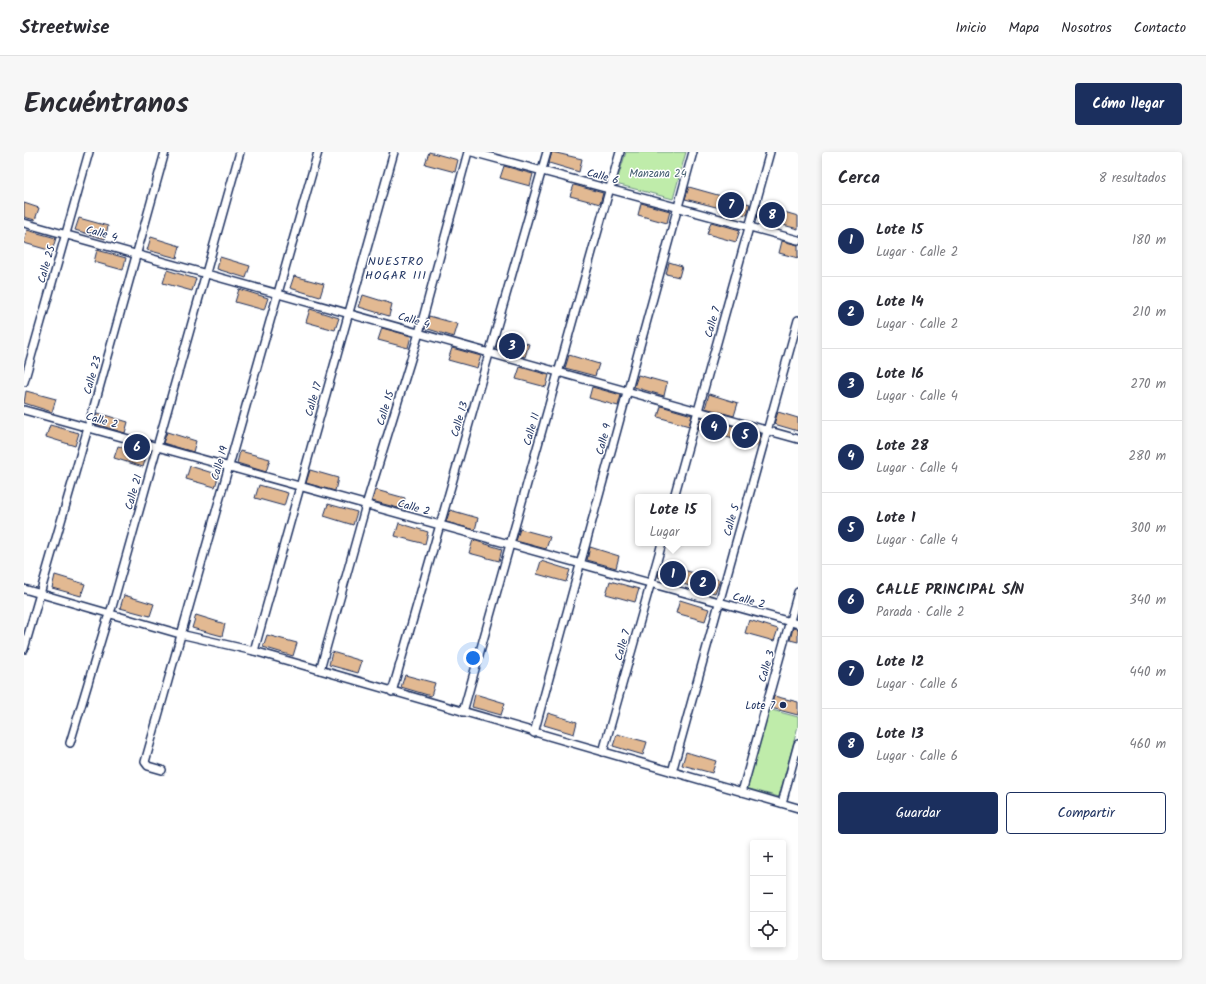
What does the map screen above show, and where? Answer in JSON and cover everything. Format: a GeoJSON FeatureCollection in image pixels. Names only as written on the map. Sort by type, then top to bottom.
{"type":"FeatureCollection","features":[{"type":"Feature","properties":{"kind":"street","name":"Calle 25"},"geometry":{"type":"LineString","coordinates":[[24,382],[89,152]]}},
{"type":"Feature","properties":{"kind":"street","name":"Calle 23"},"geometry":{"type":"LineString","coordinates":[[24,649],[88,428],[165,152]]}},
{"type":"Feature","properties":{"kind":"street","name":"Calle 21"},"geometry":{"type":"LineString","coordinates":[[70,744],[110,614],[240,152]]}},
{"type":"Feature","properties":{"kind":"street","name":"Calle 19"},"geometry":{"type":"LineString","coordinates":[[162,770],[148,766],[145,762],[180,634],[318,152]]}},
{"type":"Feature","properties":{"kind":"street","name":"Calle 17"},"geometry":{"type":"LineString","coordinates":[[254,651],[394,152]]}},
{"type":"Feature","properties":{"kind":"street","name":"Calle 15"},"geometry":{"type":"LineString","coordinates":[[320,670],[366,505],[419,333],[468,152]]}},
{"type":"Feature","properties":{"kind":"street","name":"Calle 6"},"geometry":{"type":"LineString","coordinates":[[472,152],[798,240]]}},
{"type":"Feature","properties":{"kind":"street","name":"Calle 13"},"geometry":{"type":"LineString","coordinates":[[392,692],[547,152]]}},
{"type":"Feature","properties":{"kind":"street","name":"Calle 11"},"geometry":{"type":"LineString","coordinates":[[463,712],[620,152]]}},
{"type":"Feature","properties":{"kind":"street","name":"Calle 9"},"geometry":{"type":"LineString","coordinates":[[534,733],[693,152]]}},
{"type":"Feature","properties":{"kind":"street","name":"Calle 7"},"geometry":{"type":"LineString","coordinates":[[675,494],[770,152]]}},
{"type":"Feature","properties":{"kind":"street","name":"Calle 4"},"geometry":{"type":"LineString","coordinates":[[24,223],[798,439]]}},
{"type":"Feature","properties":{"kind":"street","name":"Calle 5"},"geometry":{"type":"LineString","coordinates":[[672,772],[798,320]]}},
{"type":"Feature","properties":{"kind":"street","name":"Calle 2"},"geometry":{"type":"LineString","coordinates":[[24,410],[798,624]]}},
{"type":"Feature","properties":{"kind":"street","name":"Calle 7"},"geometry":{"type":"LineString","coordinates":[[603,752],[661,546]]}},
{"type":"Feature","properties":{"kind":"street"},"geometry":{"type":"LineString","coordinates":[[24,589],[180,634],[254,651],[798,808]]}},
{"type":"Feature","properties":{"kind":"street","name":"Calle 3"},"geometry":{"type":"LineString","coordinates":[[742,792],[798,592]]}},
{"type":"Feature","properties":{"kind":"street"},"geometry":{"type":"LineString","coordinates":[[782,803],[798,744]]}},
{"type":"Feature","properties":{"kind":"green space","name":"Manzana 24"},"geometry":{"type":"Polygon","coordinates":[[[626,152],[686,152],[673,199],[616,184],[626,152]]]}},
{"type":"Feature","properties":{"kind":"green space"},"geometry":{"type":"Polygon","coordinates":[[[768,709],[798,717],[798,726],[779,797],[746,788],[768,709]]]}},
{"type":"Feature","properties":{"kind":"building"},"geometry":{"type":"Polygon","coordinates":[[[429,152],[458,160],[455,172],[425,164],[429,152]]]}},
{"type":"Feature","properties":{"kind":"building"},"geometry":{"type":"Polygon","coordinates":[[[552,152],[582,159],[579,172],[549,163],[552,152]]]}},
{"type":"Feature","properties":{"kind":"building"},"geometry":{"type":"Polygon","coordinates":[[[504,166],[533,174],[530,186],[500,178],[504,166]]]}},
{"type":"Feature","properties":{"kind":"building"},"geometry":{"type":"Polygon","coordinates":[[[574,185],[603,193],[600,204],[570,196],[574,185]]]}},
{"type":"Feature","properties":{"kind":"building"},"geometry":{"type":"Polygon","coordinates":[[[689,187],[750,204],[747,215],[685,199],[689,187]]]}},
{"type":"Feature","properties":{"kind":"building"},"geometry":{"type":"Polygon","coordinates":[[[24,203],[39,208],[35,220],[24,217],[24,203]]]}},
{"type":"Feature","properties":{"kind":"building"},"geometry":{"type":"Polygon","coordinates":[[[641,203],[670,211],[667,223],[638,215],[641,203]]]}},
{"type":"Feature","properties":{"kind":"building"},"geometry":{"type":"Polygon","coordinates":[[[760,205],[798,216],[798,229],[757,218],[760,205]]]}},
{"type":"Feature","properties":{"kind":"building"},"geometry":{"type":"Polygon","coordinates":[[[79,218],[108,226],[105,239],[75,230],[79,218]]]}},
{"type":"Feature","properties":{"kind":"building"},"geometry":{"type":"Polygon","coordinates":[[[711,222],[740,230],[736,242],[707,234],[711,222]]]}},
{"type":"Feature","properties":{"kind":"building"},"geometry":{"type":"Polygon","coordinates":[[[27,230],[56,238],[52,251],[24,243],[27,230]]]}},
{"type":"Feature","properties":{"kind":"building"},"geometry":{"type":"Polygon","coordinates":[[[151,237],[180,246],[177,258],[147,250],[151,237]]]}},
{"type":"Feature","properties":{"kind":"building"},"geometry":{"type":"Polygon","coordinates":[[[782,241],[798,245],[798,258],[779,253],[782,241]]]}},
{"type":"Feature","properties":{"kind":"building"},"geometry":{"type":"Polygon","coordinates":[[[97,250],[126,258],[123,270],[94,262],[97,250]]]}},
{"type":"Feature","properties":{"kind":"building"},"geometry":{"type":"Polygon","coordinates":[[[220,257],[250,266],[246,278],[217,269],[220,257]]]}},
{"type":"Feature","properties":{"kind":"building"},"geometry":{"type":"Polygon","coordinates":[[[669,262],[682,266],[679,277],[666,274],[669,262]]]}},
{"type":"Feature","properties":{"kind":"building"},"geometry":{"type":"Polygon","coordinates":[[[167,270],[196,279],[192,291],[163,283],[167,270]]]}},
{"type":"Feature","properties":{"kind":"building"},"geometry":{"type":"Polygon","coordinates":[[[294,276],[324,284],[320,297],[290,288],[294,276]]]}},
{"type":"Feature","properties":{"kind":"building"},"geometry":{"type":"Polygon","coordinates":[[[239,289],[268,298],[264,310],[235,302],[239,289]]]}},
{"type":"Feature","properties":{"kind":"building"},"geometry":{"type":"Polygon","coordinates":[[[363,295],[392,304],[389,316],[359,307],[363,295]]]}},
{"type":"Feature","properties":{"kind":"building"},"geometry":{"type":"Polygon","coordinates":[[[310,309],[339,318],[335,330],[306,322],[310,309]]]}},
{"type":"Feature","properties":{"kind":"building"},"geometry":{"type":"Polygon","coordinates":[[[429,316],[458,324],[454,337],[425,328],[429,316]]]}},
{"type":"Feature","properties":{"kind":"building"},"geometry":{"type":"Polygon","coordinates":[[[382,328],[411,336],[408,348],[378,340],[382,328]]]}},
{"type":"Feature","properties":{"kind":"building"},"geometry":{"type":"Polygon","coordinates":[[[499,336],[529,344],[525,357],[496,348],[499,336]]]}},
{"type":"Feature","properties":{"kind":"building"},"geometry":{"type":"Polygon","coordinates":[[[452,348],[481,356],[477,368],[448,360],[452,348]]]}},
{"type":"Feature","properties":{"kind":"building"},"geometry":{"type":"Polygon","coordinates":[[[569,355],[599,364],[595,376],[565,368],[569,355]]]}},
{"type":"Feature","properties":{"kind":"building"},"geometry":{"type":"Polygon","coordinates":[[[520,367],[549,375],[546,387],[516,379],[520,367]]]}},
{"type":"Feature","properties":{"kind":"building"},"geometry":{"type":"Polygon","coordinates":[[[638,375],[667,383],[664,396],[634,387],[638,375]]]}},
{"type":"Feature","properties":{"kind":"building"},"geometry":{"type":"Polygon","coordinates":[[[592,387],[621,395],[618,406],[589,398],[592,387]]]}},
{"type":"Feature","properties":{"kind":"building"},"geometry":{"type":"Polygon","coordinates":[[[26,391],[56,399],[52,412],[24,403],[26,391]]]}},
{"type":"Feature","properties":{"kind":"building"},"geometry":{"type":"Polygon","coordinates":[[[709,394],[738,403],[734,416],[705,408],[709,394]]]}},
{"type":"Feature","properties":{"kind":"building"},"geometry":{"type":"Polygon","coordinates":[[[661,406],[692,415],[689,426],[658,417],[661,406]]]}},
{"type":"Feature","properties":{"kind":"building"},"geometry":{"type":"Polygon","coordinates":[[[778,412],[798,418],[798,431],[774,424],[778,412]]]}},
{"type":"Feature","properties":{"kind":"building"},"geometry":{"type":"Polygon","coordinates":[[[98,413],[128,422],[125,433],[95,424],[98,413]]]}},
{"type":"Feature","properties":{"kind":"building"},"geometry":{"type":"Polygon","coordinates":[[[701,417],[761,434],[758,446],[698,429],[701,417]]]}},
{"type":"Feature","properties":{"kind":"building"},"geometry":{"type":"Polygon","coordinates":[[[50,425],[79,433],[75,446],[46,437],[50,425]]]}},
{"type":"Feature","properties":{"kind":"building"},"geometry":{"type":"Polygon","coordinates":[[[167,432],[196,441],[193,452],[163,443],[167,432]]]}},
{"type":"Feature","properties":{"kind":"building"},"geometry":{"type":"Polygon","coordinates":[[[118,446],[147,454],[143,467],[114,458],[118,446]]]}},
{"type":"Feature","properties":{"kind":"building"},"geometry":{"type":"Polygon","coordinates":[[[240,451],[270,459],[266,472],[237,463],[240,451]]]}},
{"type":"Feature","properties":{"kind":"building"},"geometry":{"type":"Polygon","coordinates":[[[190,466],[219,475],[215,487],[186,479],[190,466]]]}},
{"type":"Feature","properties":{"kind":"building"},"geometry":{"type":"Polygon","coordinates":[[[310,470],[338,478],[335,491],[306,483],[310,470]]]}},
{"type":"Feature","properties":{"kind":"building"},"geometry":{"type":"Polygon","coordinates":[[[259,485],[288,493],[284,506],[255,498],[259,485]]]}},
{"type":"Feature","properties":{"kind":"building"},"geometry":{"type":"Polygon","coordinates":[[[376,490],[405,498],[402,509],[372,501],[376,490]]]}},
{"type":"Feature","properties":{"kind":"building"},"geometry":{"type":"Polygon","coordinates":[[[328,504],[357,512],[353,525],[324,516],[328,504]]]}},
{"type":"Feature","properties":{"kind":"building"},"geometry":{"type":"Polygon","coordinates":[[[450,510],[478,518],[475,530],[446,522],[450,510]]]}},
{"type":"Feature","properties":{"kind":"building"},"geometry":{"type":"Polygon","coordinates":[[[399,523],[428,532],[425,544],[395,536],[399,523]]]}},
{"type":"Feature","properties":{"kind":"building"},"geometry":{"type":"Polygon","coordinates":[[[520,529],[550,537],[546,549],[516,541],[520,529]]]}},
{"type":"Feature","properties":{"kind":"building"},"geometry":{"type":"Polygon","coordinates":[[[473,540],[502,549],[499,561],[469,553],[473,540]]]}},
{"type":"Feature","properties":{"kind":"building"},"geometry":{"type":"Polygon","coordinates":[[[590,547],[619,556],[616,568],[587,560],[590,547]]]}},
{"type":"Feature","properties":{"kind":"building"},"geometry":{"type":"Polygon","coordinates":[[[541,561],[570,570],[566,582],[537,574],[541,561]]]}},
{"type":"Feature","properties":{"kind":"building"},"geometry":{"type":"Polygon","coordinates":[[[661,564],[720,580],[715,593],[658,577],[661,564]]]}},
{"type":"Feature","properties":{"kind":"building"},"geometry":{"type":"Polygon","coordinates":[[[55,575],[85,584],[81,596],[52,588],[55,575]]]}},
{"type":"Feature","properties":{"kind":"building"},"geometry":{"type":"Polygon","coordinates":[[[610,581],[639,589],[635,602],[606,594],[610,581]]]}},
{"type":"Feature","properties":{"kind":"building"},"geometry":{"type":"Polygon","coordinates":[[[124,595],[154,604],[150,616],[120,608],[124,595]]]}},
{"type":"Feature","properties":{"kind":"building"},"geometry":{"type":"Polygon","coordinates":[[[680,600],[709,609],[705,621],[676,613],[680,600]]]}},
{"type":"Feature","properties":{"kind":"building"},"geometry":{"type":"Polygon","coordinates":[[[196,615],[225,624],[222,636],[192,628],[196,615]]]}},
{"type":"Feature","properties":{"kind":"building"},"geometry":{"type":"Polygon","coordinates":[[[749,620],[778,629],[774,641],[745,633],[749,620]]]}},
{"type":"Feature","properties":{"kind":"building"},"geometry":{"type":"Polygon","coordinates":[[[793,628],[798,629],[798,642],[790,640],[793,628]]]}},
{"type":"Feature","properties":{"kind":"building"},"geometry":{"type":"Polygon","coordinates":[[[267,635],[297,643],[293,656],[263,647],[267,635]]]}},
{"type":"Feature","properties":{"kind":"building"},"geometry":{"type":"Polygon","coordinates":[[[332,652],[362,661],[358,673],[329,665],[332,652]]]}},
{"type":"Feature","properties":{"kind":"building"},"geometry":{"type":"Polygon","coordinates":[[[405,675],[435,683],[431,696],[401,687],[405,675]]]}},
{"type":"Feature","properties":{"kind":"building"},"geometry":{"type":"Polygon","coordinates":[[[475,694],[505,703],[501,715],[472,707],[475,694]]]}},
{"type":"Feature","properties":{"kind":"building","name":"Lote 7"},"geometry":{"type":"Polygon","coordinates":[[[774,696],[798,702],[798,715],[771,708],[774,696]]]}},
{"type":"Feature","properties":{"kind":"building"},"geometry":{"type":"Polygon","coordinates":[[[548,713],[577,722],[574,734],[544,725],[548,713]]]}},
{"type":"Feature","properties":{"kind":"building"},"geometry":{"type":"Polygon","coordinates":[[[617,734],[647,742],[643,755],[613,746],[617,734]]]}},
{"type":"Feature","properties":{"kind":"building"},"geometry":{"type":"Polygon","coordinates":[[[686,752],[716,761],[712,773],[682,765],[686,752]]]}},
{"type":"Feature","properties":{"kind":"place","name":"Lote 12"},"geometry":{"type":"Point","coordinates":[731,205]}},
{"type":"Feature","properties":{"kind":"place","name":"Lote 13"},"geometry":{"type":"Point","coordinates":[772,215]}},
{"type":"Feature","properties":{"kind":"place","name":"Lote 16"},"geometry":{"type":"Point","coordinates":[512,346]}},
{"type":"Feature","properties":{"kind":"place","name":"Lote 28"},"geometry":{"type":"Point","coordinates":[714,427]}},
{"type":"Feature","properties":{"kind":"place","name":"Lote 1"},"geometry":{"type":"Point","coordinates":[745,435]}},
{"type":"Feature","properties":{"kind":"place","name":"CALLE PRINCIPAL S/N"},"geometry":{"type":"Point","coordinates":[137,447]}},
{"type":"Feature","properties":{"kind":"place","name":"Lote 15"},"geometry":{"type":"Point","coordinates":[673,574]}},
{"type":"Feature","properties":{"kind":"place","name":"Lote 14"},"geometry":{"type":"Point","coordinates":[703,583]}},
{"type":"Feature","properties":{"kind":"place","name":"Lote 7"},"geometry":{"type":"Point","coordinates":[783,705]}},
{"type":"Feature","properties":{"kind":"district","name":"NUESTRO HOGAR III"},"geometry":{"type":"Point","coordinates":[396,268]}}]}
